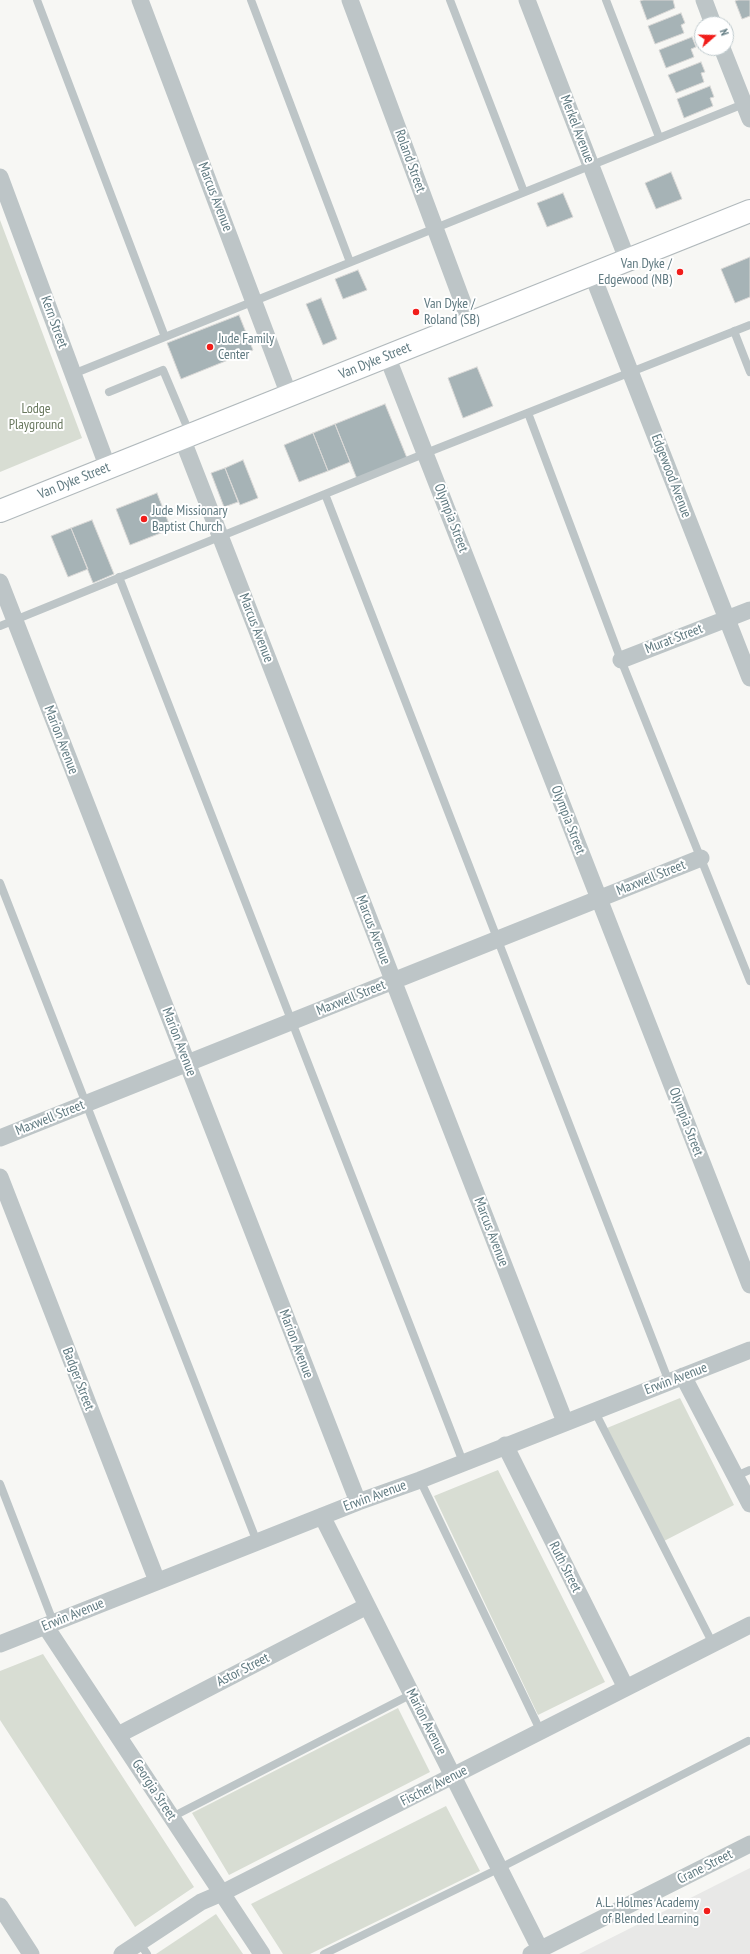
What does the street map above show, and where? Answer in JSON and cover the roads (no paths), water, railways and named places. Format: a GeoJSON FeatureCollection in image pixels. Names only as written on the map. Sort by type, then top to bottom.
{"type":"FeatureCollection","features":[{"type":"Feature","properties":{"kind":"main road","name":"Van Dyke Street"},"geometry":{"type":"LineString","coordinates":[[0,511],[750,211]]}},
{"type":"Feature","properties":{"kind":"street","name":"Marcus Avenue"},"geometry":{"type":"LineString","coordinates":[[140,0],[289,395]]}},
{"type":"Feature","properties":{"kind":"street","name":"Roland Street"},"geometry":{"type":"LineString","coordinates":[[350,0],[470,322]]}},
{"type":"Feature","properties":{"kind":"street","name":"Merkel Avenue"},"geometry":{"type":"LineString","coordinates":[[527,0],[628,259]]}},
{"type":"Feature","properties":{"kind":"street"},"geometry":{"type":"LineString","coordinates":[[704,0],[710,16]]}},
{"type":"Feature","properties":{"kind":"street"},"geometry":{"type":"LineString","coordinates":[[725,56],[748,108]]}},
{"type":"Feature","properties":{"kind":"street","name":"Kern Street"},"geometry":{"type":"LineString","coordinates":[[0,177],[108,468]]}},
{"type":"Feature","properties":{"kind":"street","name":"Edgewood Avenue"},"geometry":{"type":"LineString","coordinates":[[592,274],[750,678]]}},
{"type":"Feature","properties":{"kind":"street","name":"Olympia Street"},"geometry":{"type":"LineString","coordinates":[[387,356],[750,1285]]}},
{"type":"Feature","properties":{"kind":"street","name":"Marcus Avenue"},"geometry":{"type":"LineString","coordinates":[[186,436],[220,536],[565,1422]]}},
{"type":"Feature","properties":{"kind":"street","name":"Marion Avenue"},"geometry":{"type":"LineString","coordinates":[[0,582],[7,622],[187,1063],[358,1502]]}},
{"type":"Feature","properties":{"kind":"street","name":"Murat Street"},"geometry":{"type":"LineString","coordinates":[[621,660],[750,610]]}},
{"type":"Feature","properties":{"kind":"street","name":"Maxwell Street"},"geometry":{"type":"LineString","coordinates":[[0,1138],[701,858]]}},
{"type":"Feature","properties":{"kind":"street","name":"Badger Street"},"geometry":{"type":"LineString","coordinates":[[0,1177],[157,1581]]}},
{"type":"Feature","properties":{"kind":"street","name":"Erwin Avenue"},"geometry":{"type":"LineString","coordinates":[[0,1644],[322,1516],[420,1480],[505,1445],[750,1350]]}},
{"type":"Feature","properties":{"kind":"street"},"geometry":{"type":"LineString","coordinates":[[676,1379],[743,1473],[750,1504]]}},
{"type":"Feature","properties":{"kind":"street","name":"Ruth Street"},"geometry":{"type":"LineString","coordinates":[[505,1445],[626,1688]]}},
{"type":"Feature","properties":{"kind":"street","name":"Marion Avenue"},"geometry":{"type":"LineString","coordinates":[[322,1516],[500,1868],[536,1952]]}},
{"type":"Feature","properties":{"kind":"street","name":"Astor Street"},"geometry":{"type":"LineString","coordinates":[[118,1735],[367,1606]]}},
{"type":"Feature","properties":{"kind":"street","name":"Georgia Street"},"geometry":{"type":"LineString","coordinates":[[50,1625],[118,1735],[262,1954]]}},
{"type":"Feature","properties":{"kind":"street","name":"Fischer Avenue"},"geometry":{"type":"LineString","coordinates":[[122,1954],[143,1948],[201,1902],[222,1893],[750,1625]]}},
{"type":"Feature","properties":{"kind":"street","name":"Crane Street"},"geometry":{"type":"LineString","coordinates":[[536,1952],[750,1844]]}},
{"type":"Feature","properties":{"kind":"street"},"geometry":{"type":"LineString","coordinates":[[0,1906],[28,1953]]}},
{"type":"Feature","properties":{"kind":"lane"},"geometry":{"type":"LineString","coordinates":[[37,0],[165,337]]}},
{"type":"Feature","properties":{"kind":"lane"},"geometry":{"type":"LineString","coordinates":[[251,0],[350,262]]}},
{"type":"Feature","properties":{"kind":"lane"},"geometry":{"type":"LineString","coordinates":[[450,0],[524,192]]}},
{"type":"Feature","properties":{"kind":"lane"},"geometry":{"type":"LineString","coordinates":[[606,0],[659,137]]}},
{"type":"Feature","properties":{"kind":"lane"},"geometry":{"type":"LineString","coordinates":[[73,374],[659,137],[748,108]]}},
{"type":"Feature","properties":{"kind":"lane"},"geometry":{"type":"LineString","coordinates":[[7,622],[750,325]]}},
{"type":"Feature","properties":{"kind":"lane"},"geometry":{"type":"LineString","coordinates":[[734,331],[750,372]]}},
{"type":"Feature","properties":{"kind":"lane"},"geometry":{"type":"LineString","coordinates":[[109,392],[163,370],[186,436]]}},
{"type":"Feature","properties":{"kind":"lane"},"geometry":{"type":"LineString","coordinates":[[528,413],[621,660],[750,981]]}},
{"type":"Feature","properties":{"kind":"lane"},"geometry":{"type":"LineString","coordinates":[[325,494],[497,939],[676,1379]]}},
{"type":"Feature","properties":{"kind":"lane"},"geometry":{"type":"LineString","coordinates":[[119,577],[463,1462]]}},
{"type":"Feature","properties":{"kind":"lane"},"geometry":{"type":"LineString","coordinates":[[0,883],[257,1542]]}},
{"type":"Feature","properties":{"kind":"lane"},"geometry":{"type":"LineString","coordinates":[[594,1410],[713,1644]]}},
{"type":"Feature","properties":{"kind":"lane"},"geometry":{"type":"LineString","coordinates":[[420,1480],[541,1732]]}},
{"type":"Feature","properties":{"kind":"lane"},"geometry":{"type":"LineString","coordinates":[[0,1484],[50,1625]]}},
{"type":"Feature","properties":{"kind":"lane"},"geometry":{"type":"LineString","coordinates":[[172,1817],[412,1694]]}},
{"type":"Feature","properties":{"kind":"lane"},"geometry":{"type":"LineString","coordinates":[[324,1954],[500,1868],[748,1741]]}},
{"type":"Feature","properties":{"kind":"place","name":"Van Dyke / Edgewood (NB)"},"geometry":{"type":"Point","coordinates":[680,272]}},
{"type":"Feature","properties":{"kind":"place","name":"Van Dyke / Roland (SB)"},"geometry":{"type":"Point","coordinates":[416,312]}},
{"type":"Feature","properties":{"kind":"place","name":"Jude Family Center"},"geometry":{"type":"Point","coordinates":[210,347]}},
{"type":"Feature","properties":{"kind":"place","name":"Jude Missionary Baptist Church"},"geometry":{"type":"Point","coordinates":[144,519]}},
{"type":"Feature","properties":{"kind":"place","name":"A.L. Holmes Academy of Blended Learning"},"geometry":{"type":"Point","coordinates":[707,1911]}},
{"type":"Feature","properties":{"kind":"park label","name":"Lodge Playground"},"geometry":{"type":"Point","coordinates":[36,418]}}]}
